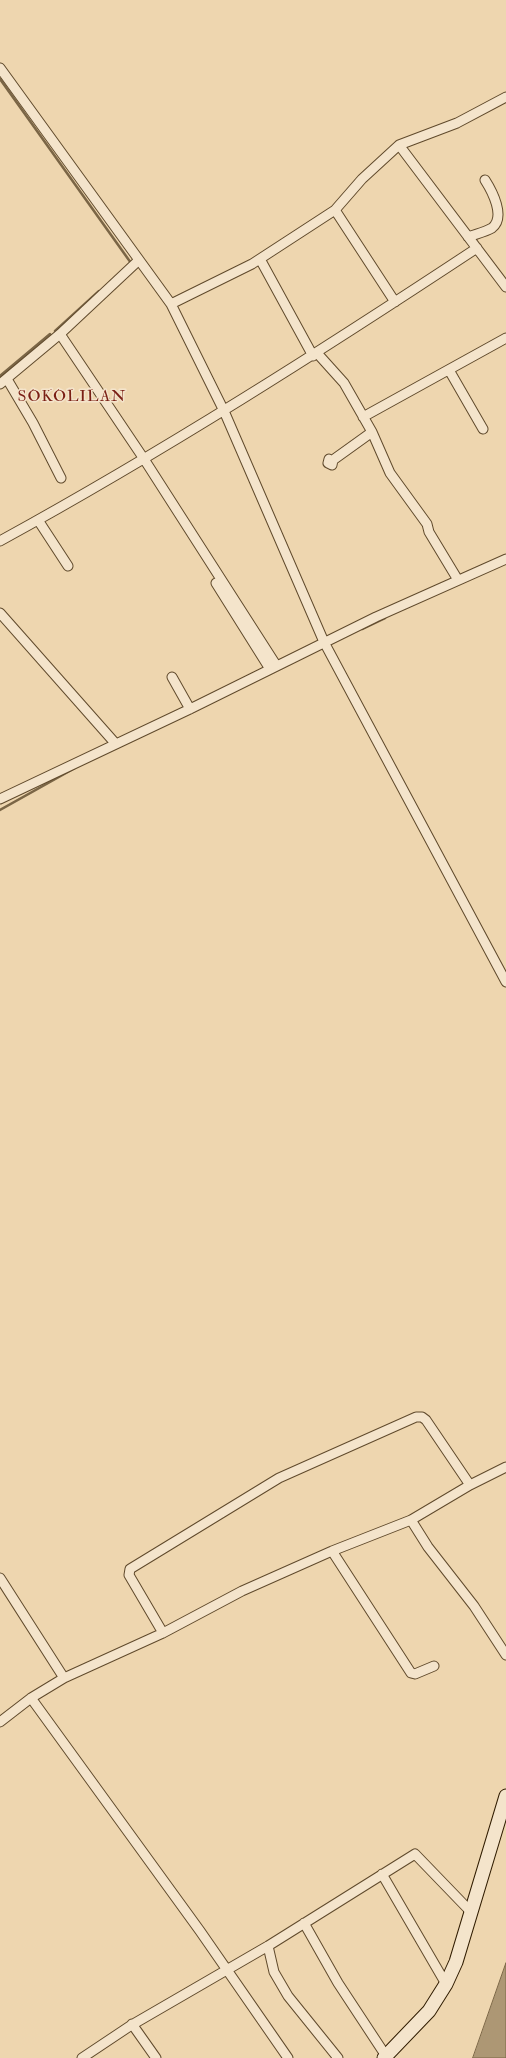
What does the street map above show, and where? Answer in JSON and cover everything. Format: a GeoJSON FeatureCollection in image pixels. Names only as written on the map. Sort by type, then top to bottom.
{"type":"FeatureCollection","features":[{"type":"Feature","properties":{"kind":"street"},"geometry":{"type":"LineString","coordinates":[[0,68],[171,304],[224,411],[329,650],[506,982]]}},
{"type":"Feature","properties":{"kind":"street"},"geometry":{"type":"LineString","coordinates":[[171,304],[260,259],[335,210],[362,179],[399,145],[457,123],[506,97]]}},
{"type":"Feature","properties":{"kind":"street"},"geometry":{"type":"LineString","coordinates":[[399,145],[506,287]]}},
{"type":"Feature","properties":{"kind":"street"},"geometry":{"type":"LineString","coordinates":[[468,237],[493,227],[499,219],[499,205],[485,180]]}},
{"type":"Feature","properties":{"kind":"street"},"geometry":{"type":"LineString","coordinates":[[335,210],[395,302]]}},
{"type":"Feature","properties":{"kind":"street"},"geometry":{"type":"LineString","coordinates":[[0,541],[142,460],[224,411],[315,354],[477,248]]}},
{"type":"Feature","properties":{"kind":"street"},"geometry":{"type":"LineString","coordinates":[[260,259],[315,354],[344,383],[372,432],[390,473],[427,524],[429,532],[458,580]]}},
{"type":"Feature","properties":{"kind":"street"},"geometry":{"type":"LineString","coordinates":[[61,478],[33,423],[4,381],[58,335],[139,260]]}},
{"type":"Feature","properties":{"kind":"street"},"geometry":{"type":"LineString","coordinates":[[58,335],[142,460],[273,667]]}},
{"type":"Feature","properties":{"kind":"street"},"geometry":{"type":"LineString","coordinates":[[363,417],[506,338]]}},
{"type":"Feature","properties":{"kind":"street"},"geometry":{"type":"LineString","coordinates":[[449,370],[482,429]]}},
{"type":"Feature","properties":{"kind":"street"},"geometry":{"type":"LineString","coordinates":[[329,459],[328,463],[332,465],[333,460],[372,432]]}},
{"type":"Feature","properties":{"kind":"street"},"geometry":{"type":"LineString","coordinates":[[38,520],[68,566]]}},
{"type":"Feature","properties":{"kind":"street"},"geometry":{"type":"LineString","coordinates":[[0,799],[115,743],[190,709],[273,667],[329,650],[458,580],[506,559]]}},
{"type":"Feature","properties":{"kind":"street"},"geometry":{"type":"LineString","coordinates":[[0,613],[115,743]]}},
{"type":"Feature","properties":{"kind":"street"},"geometry":{"type":"LineString","coordinates":[[172,677],[190,709]]}},
{"type":"Feature","properties":{"kind":"street"},"geometry":{"type":"LineString","coordinates":[[163,1633],[129,1575],[130,1569],[279,1478],[416,1417],[422,1417],[426,1420],[470,1485]]}},
{"type":"Feature","properties":{"kind":"street"},"geometry":{"type":"LineString","coordinates":[[0,1722],[31,1698],[64,1678],[163,1633],[242,1591],[332,1551],[411,1520],[470,1485],[506,1467]]}},
{"type":"Feature","properties":{"kind":"street"},"geometry":{"type":"LineString","coordinates":[[411,1520],[428,1547],[474,1606],[506,1655]]}},
{"type":"Feature","properties":{"kind":"street"},"geometry":{"type":"LineString","coordinates":[[332,1551],[411,1673],[415,1674],[434,1666]]}},
{"type":"Feature","properties":{"kind":"street"},"geometry":{"type":"LineString","coordinates":[[0,1578],[64,1678]]}},
{"type":"Feature","properties":{"kind":"street"},"geometry":{"type":"LineString","coordinates":[[31,1698],[227,1970],[288,2058]]}},
{"type":"Feature","properties":{"kind":"street"},"geometry":{"type":"LineString","coordinates":[[304,1922],[338,1983],[385,2057],[429,2011],[446,1984],[456,1962],[506,1796]]}},
{"type":"Feature","properties":{"kind":"street"},"geometry":{"type":"LineString","coordinates":[[82,2058],[132,2024],[268,1946],[304,1922],[412,1856],[417,1855],[471,1912]]}},
{"type":"Feature","properties":{"kind":"street"},"geometry":{"type":"LineString","coordinates":[[382,1874],[446,1984]]}},
{"type":"Feature","properties":{"kind":"street"},"geometry":{"type":"LineString","coordinates":[[268,1946],[274,1972],[288,1996],[338,2058]]}},
{"type":"Feature","properties":{"kind":"street"},"geometry":{"type":"LineString","coordinates":[[132,2024],[156,2058]]}},
{"type":"Feature","properties":{"kind":"shaded area"},"geometry":{"type":"Polygon","coordinates":[[[506,1963],[506,2058],[473,2058],[506,1963]]]}},
{"type":"Feature","properties":{"kind":"waterway"},"geometry":{"type":"LineString","coordinates":[[0,79],[131,263]]}},
{"type":"Feature","properties":{"kind":"waterway"},"geometry":{"type":"LineString","coordinates":[[55,331],[99,291]]}},
{"type":"Feature","properties":{"kind":"waterway"},"geometry":{"type":"LineString","coordinates":[[0,376],[50,334]]}},
{"type":"Feature","properties":{"kind":"waterway"},"geometry":{"type":"LineString","coordinates":[[362,629],[385,618]]}},
{"type":"Feature","properties":{"kind":"waterway"},"geometry":{"type":"LineString","coordinates":[[0,810],[75,768]]}},
{"type":"Feature","properties":{"kind":"district","name":"SOKOLILAN"},"geometry":{"type":"Point","coordinates":[72,398]}}]}
